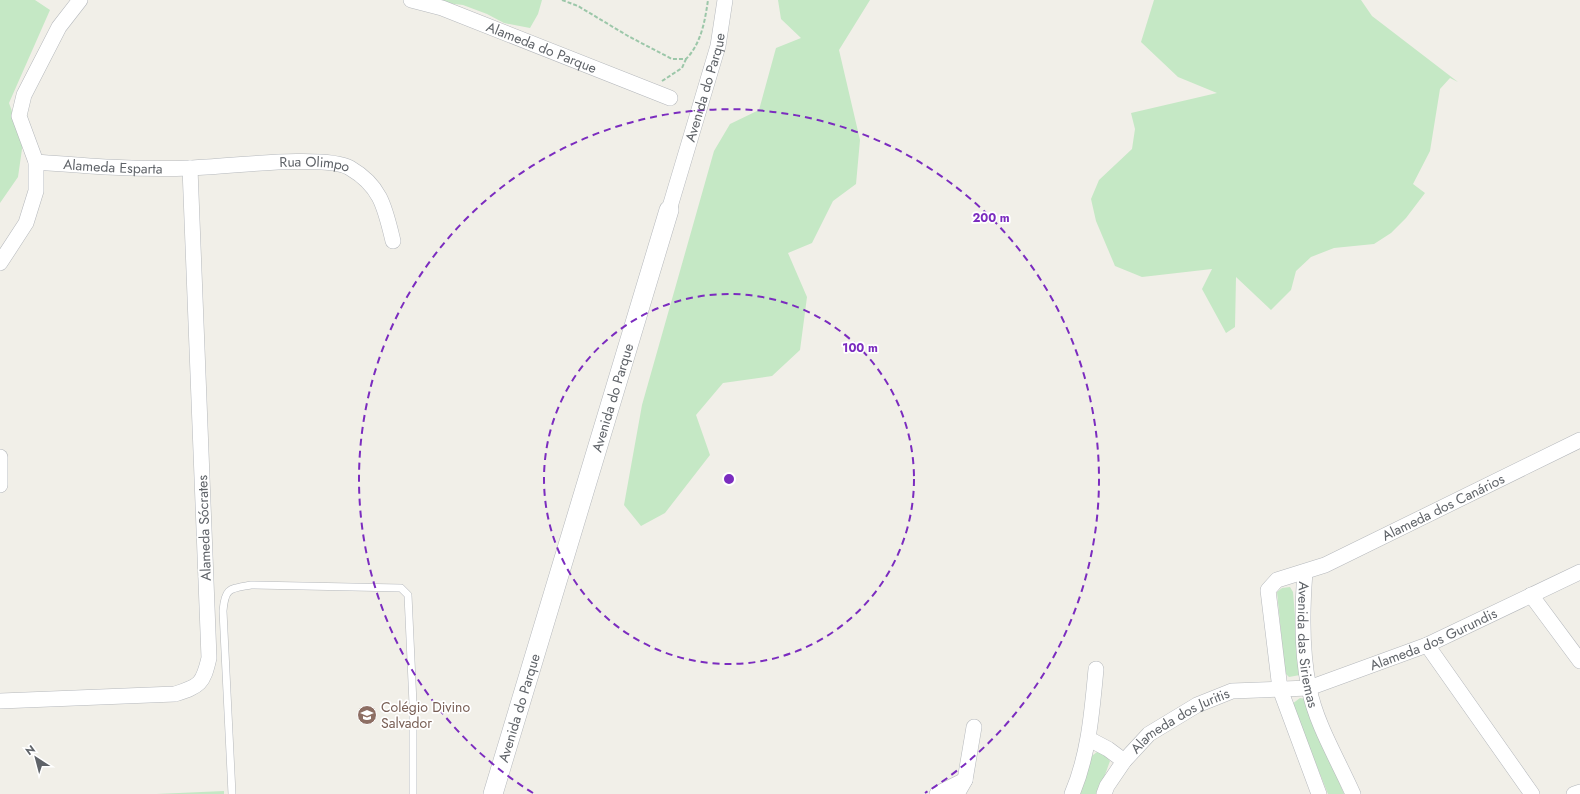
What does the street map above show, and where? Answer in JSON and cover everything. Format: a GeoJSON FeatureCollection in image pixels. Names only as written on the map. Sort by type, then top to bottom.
{"type":"FeatureCollection","features":[{"type":"Feature","properties":{"kind":"street"},"geometry":{"type":"LineString","coordinates":[[0,263],[26,223],[36,191],[36,162],[19,116],[24,95],[59,27],[80,0]]}},
{"type":"Feature","properties":{"kind":"street","name":"Alameda do Parque"},"geometry":{"type":"LineString","coordinates":[[411,0],[442,8],[670,98]]}},
{"type":"Feature","properties":{"kind":"street","name":"Avenida do Parque"},"geometry":{"type":"LineString","coordinates":[[493,794],[718,46],[725,0]]}},
{"type":"Feature","properties":{"kind":"street","name":"Rua Olimpo"},"geometry":{"type":"LineString","coordinates":[[190,168],[324,161],[349,167],[372,184],[384,204],[392,241]]}},
{"type":"Feature","properties":{"kind":"street","name":"Alameda Esparta"},"geometry":{"type":"LineString","coordinates":[[36,162],[107,168],[190,168]]}},
{"type":"Feature","properties":{"kind":"street","name":"Alameda Sócrates"},"geometry":{"type":"LineString","coordinates":[[0,701],[175,694],[193,689],[205,678],[209,658],[190,168]]}},
{"type":"Feature","properties":{"kind":"street","name":"Alameda dos Canários"},"geometry":{"type":"LineString","coordinates":[[1304,572],[1325,565],[1580,440]]}},
{"type":"Feature","properties":{"kind":"street"},"geometry":{"type":"LineString","coordinates":[[0,457],[0,485]]}},
{"type":"Feature","properties":{"kind":"street","name":"Avenida das Siriemas"},"geometry":{"type":"LineString","coordinates":[[1319,794],[1280,689],[1268,590],[1277,580],[1304,572],[1302,620],[1309,688],[1320,721],[1353,794]]}},
{"type":"Feature","properties":{"kind":"street","name":"Alameda dos Gurundis"},"geometry":{"type":"LineString","coordinates":[[1280,689],[1309,688],[1427,645],[1580,572]]}},
{"type":"Feature","properties":{"kind":"street"},"geometry":{"type":"LineString","coordinates":[[1531,595],[1580,661]]}},
{"type":"Feature","properties":{"kind":"street"},"geometry":{"type":"LineString","coordinates":[[1427,645],[1532,794]]}},
{"type":"Feature","properties":{"kind":"street"},"geometry":{"type":"LineString","coordinates":[[1072,794],[1078,782],[1089,739],[1096,669]]}},
{"type":"Feature","properties":{"kind":"street","name":"Alameda dos Juritis"},"geometry":{"type":"LineString","coordinates":[[1104,794],[1107,786],[1124,761],[1149,734],[1197,705],[1232,691],[1280,689]]}},
{"type":"Feature","properties":{"kind":"street"},"geometry":{"type":"LineString","coordinates":[[957,794],[965,780],[974,727]]}},
{"type":"Feature","properties":{"kind":"street"},"geometry":{"type":"LineString","coordinates":[[1089,739],[1108,749],[1124,761]]}},
{"type":"Feature","properties":{"kind":"street"},"geometry":{"type":"LineString","coordinates":[[937,794],[965,780]]}},
{"type":"Feature","properties":{"kind":"street"},"geometry":{"type":"LineString","coordinates":[[1574,794],[1580,792]]}},
{"type":"Feature","properties":{"kind":"lane"},"geometry":{"type":"LineString","coordinates":[[232,794],[223,611],[225,596],[230,589],[251,585],[401,588],[408,595],[413,704],[413,794]]}},
{"type":"Feature","properties":{"kind":"path"},"geometry":{"type":"LineString","coordinates":[[562,0],[578,6],[672,60],[686,59]]}},
{"type":"Feature","properties":{"kind":"path"},"geometry":{"type":"LineString","coordinates":[[649,89],[682,68],[686,59],[694,51],[705,20],[708,0]]}},
{"type":"Feature","properties":{"kind":"green space"},"geometry":{"type":"Polygon","coordinates":[[[0,0],[35,0],[50,10],[9,103],[23,142],[18,177],[0,203],[0,0]]]}},
{"type":"Feature","properties":{"kind":"green space"},"geometry":{"type":"Polygon","coordinates":[[[420,0],[542,0],[538,14],[530,28],[504,23],[487,14],[463,5],[420,0]]]}},
{"type":"Feature","properties":{"kind":"green space"},"geometry":{"type":"Polygon","coordinates":[[[778,0],[870,0],[839,50],[860,140],[856,184],[833,201],[812,243],[788,253],[807,297],[800,350],[772,376],[723,383],[696,415],[710,455],[665,513],[641,526],[624,505],[642,405],[714,151],[730,124],[759,110],[776,48],[801,38],[781,19],[778,0]]]}},
{"type":"Feature","properties":{"kind":"green space"},"geometry":{"type":"Polygon","coordinates":[[[1154,0],[1361,0],[1372,16],[1458,82],[1450,78],[1440,89],[1430,151],[1413,184],[1425,193],[1406,218],[1391,233],[1374,244],[1334,248],[1311,257],[1296,271],[1291,290],[1271,310],[1236,277],[1235,327],[1226,333],[1202,289],[1212,269],[1142,277],[1115,266],[1096,221],[1091,199],[1099,180],[1132,149],[1135,129],[1131,113],[1217,93],[1178,77],[1141,42],[1154,0]]]}},
{"type":"Feature","properties":{"kind":"green space"},"geometry":{"type":"Polygon","coordinates":[[[1290,587],[1293,592],[1300,675],[1289,677],[1285,673],[1277,592],[1282,588],[1290,587]]]}},
{"type":"Feature","properties":{"kind":"green space"},"geometry":{"type":"Polygon","coordinates":[[[1300,698],[1306,699],[1344,794],[1328,794],[1292,704],[1300,698]]]}},
{"type":"Feature","properties":{"kind":"green space"},"geometry":{"type":"Polygon","coordinates":[[[1097,752],[1104,754],[1110,761],[1098,794],[1078,794],[1089,758],[1097,752]]]}},
{"type":"Feature","properties":{"kind":"green space"},"geometry":{"type":"Polygon","coordinates":[[[224,791],[224,794],[156,794],[224,791]]]}},
{"type":"Feature","properties":{"kind":"place","name":"Colégio Divino Salvador"},"geometry":{"type":"Point","coordinates":[367,715]}}]}
